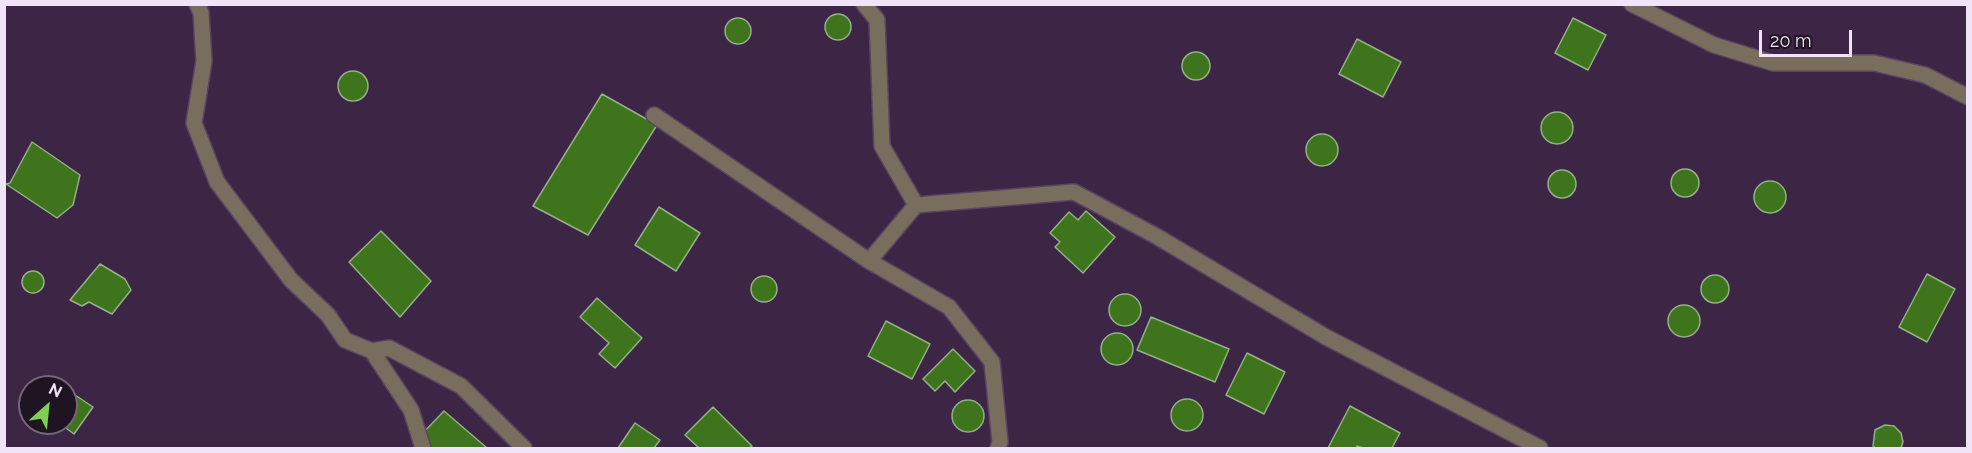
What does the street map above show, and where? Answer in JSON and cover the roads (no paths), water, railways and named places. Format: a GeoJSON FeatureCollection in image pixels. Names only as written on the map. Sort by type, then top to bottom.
{"type":"FeatureCollection","features":[{"type":"Feature","properties":{"kind":"street"},"geometry":{"type":"LineString","coordinates":[[197,4],[201,13],[204,61],[194,123],[217,182],[291,280],[328,315],[345,340],[372,351],[389,348],[461,386],[524,448]]}},
{"type":"Feature","properties":{"kind":"street"},"geometry":{"type":"LineString","coordinates":[[864,4],[877,20],[882,146],[916,205]]}},
{"type":"Feature","properties":{"kind":"street"},"geometry":{"type":"LineString","coordinates":[[1632,4],[1714,45],[1773,63],[1874,63],[1925,75],[1968,97]]}},
{"type":"Feature","properties":{"kind":"street"},"geometry":{"type":"LineString","coordinates":[[654,116],[869,261],[949,307],[992,362],[1000,442],[998,448]]}},
{"type":"Feature","properties":{"kind":"street"},"geometry":{"type":"LineString","coordinates":[[869,261],[916,205],[1074,192],[1156,236],[1326,338],[1540,448]]}},
{"type":"Feature","properties":{"kind":"street"},"geometry":{"type":"LineString","coordinates":[[372,351],[411,410],[423,448]]}}]}
